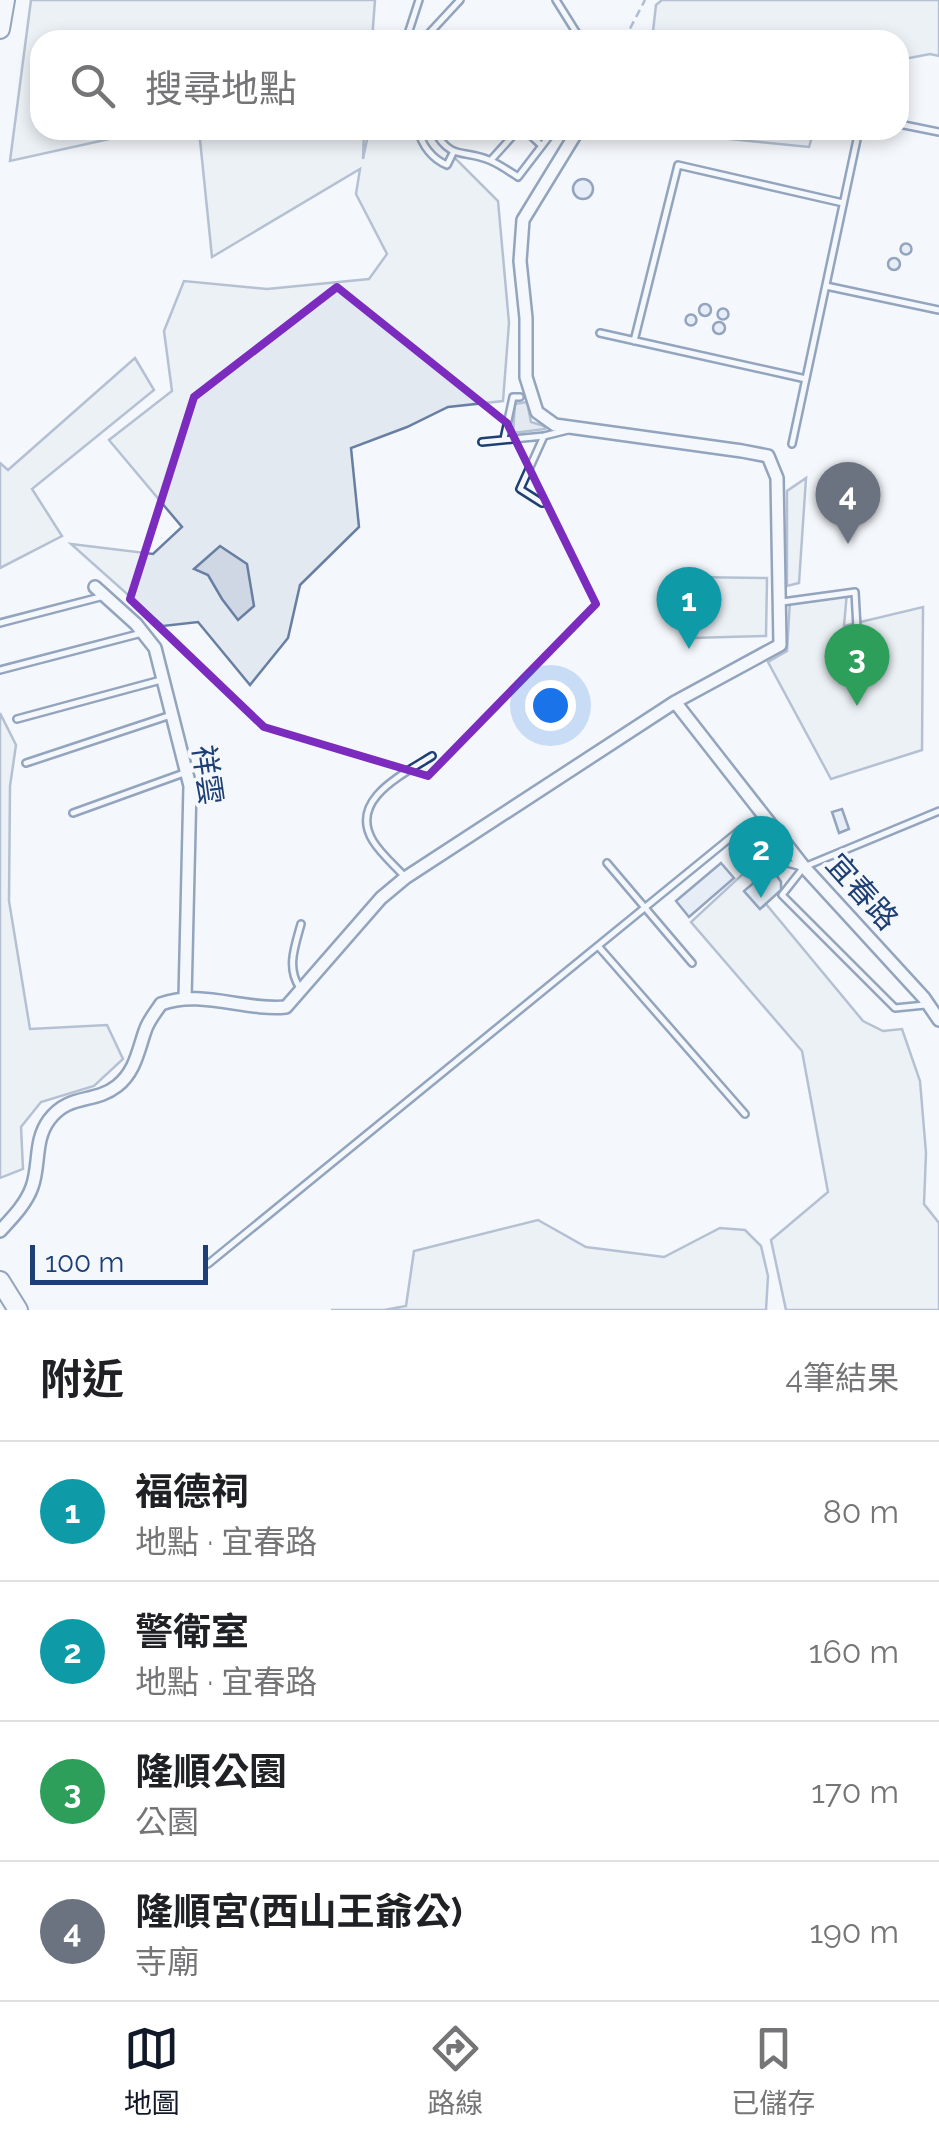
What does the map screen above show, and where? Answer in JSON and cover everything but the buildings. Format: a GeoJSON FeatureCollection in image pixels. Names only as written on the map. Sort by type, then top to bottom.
{"type":"FeatureCollection","features":[{"type":"Feature","properties":{"kind":"main road"},"geometry":{"type":"LineString","coordinates":[[0,29],[5,0]]}},
{"type":"Feature","properties":{"kind":"main road"},"geometry":{"type":"LineString","coordinates":[[0,1281],[18,1310]]}},
{"type":"Feature","properties":{"kind":"street"},"geometry":{"type":"LineString","coordinates":[[0,1232],[32,1189],[40,1136],[47,1122],[69,1102],[106,1093],[124,1079],[139,1056],[145,1029],[160,1004],[185,998],[270,1008],[286,1006],[380,898],[405,878],[675,702],[780,645],[777,478],[768,456],[555,425],[538,412],[526,377],[526,318],[520,261],[523,220],[572,140]]}},
{"type":"Feature","properties":{"kind":"street","name":"祥雲"},"geometry":{"type":"LineString","coordinates":[[100,591],[155,648],[190,786],[185,998]]}},
{"type":"Feature","properties":{"kind":"street","name":"宜春路"},"geometry":{"type":"LineString","coordinates":[[675,702],[804,867],[939,1020]]}},
{"type":"Feature","properties":{"kind":"lane"},"geometry":{"type":"LineString","coordinates":[[409,30],[418,0]]}},
{"type":"Feature","properties":{"kind":"lane"},"geometry":{"type":"LineString","coordinates":[[432,30],[460,0]]}},
{"type":"Feature","properties":{"kind":"lane"},"geometry":{"type":"LineString","coordinates":[[556,0],[575,30]]}},
{"type":"Feature","properties":{"kind":"lane"},"geometry":{"type":"LineString","coordinates":[[909,126],[939,132]]}},
{"type":"Feature","properties":{"kind":"lane"},"geometry":{"type":"LineString","coordinates":[[421,140],[436,160],[447,164],[452,153]]}},
{"type":"Feature","properties":{"kind":"lane"},"geometry":{"type":"LineString","coordinates":[[440,140],[452,153],[490,160],[518,177],[546,140]]}},
{"type":"Feature","properties":{"kind":"lane"},"geometry":{"type":"LineString","coordinates":[[490,160],[511,140]]}},
{"type":"Feature","properties":{"kind":"lane"},"geometry":{"type":"LineString","coordinates":[[534,140],[542,146]]}},
{"type":"Feature","properties":{"kind":"lane"},"geometry":{"type":"LineString","coordinates":[[792,444],[857,140]]}},
{"type":"Feature","properties":{"kind":"lane"},"geometry":{"type":"LineString","coordinates":[[634,341],[678,165],[843,203]]}},
{"type":"Feature","properties":{"kind":"lane"},"geometry":{"type":"LineString","coordinates":[[826,286],[939,310]]}},
{"type":"Feature","properties":{"kind":"lane"},"geometry":{"type":"LineString","coordinates":[[600,333],[806,379]]}},
{"type":"Feature","properties":{"kind":"lane"},"geometry":{"type":"LineString","coordinates":[[504,440],[513,397],[520,396]]}},
{"type":"Feature","properties":{"kind":"lane"},"geometry":{"type":"LineString","coordinates":[[482,442],[544,436],[576,428]]}},
{"type":"Feature","properties":{"kind":"lane"},"geometry":{"type":"LineString","coordinates":[[542,503],[520,489],[544,436]]}},
{"type":"Feature","properties":{"kind":"lane"},"geometry":{"type":"LineString","coordinates":[[0,623],[100,591]]}},
{"type":"Feature","properties":{"kind":"lane"},"geometry":{"type":"LineString","coordinates":[[780,602],[855,592],[856,628]]}},
{"type":"Feature","properties":{"kind":"lane"},"geometry":{"type":"LineString","coordinates":[[0,670],[143,632]]}},
{"type":"Feature","properties":{"kind":"lane"},"geometry":{"type":"LineString","coordinates":[[17,719],[161,680]]}},
{"type":"Feature","properties":{"kind":"lane"},"geometry":{"type":"LineString","coordinates":[[26,763],[171,715]]}},
{"type":"Feature","properties":{"kind":"lane"},"geometry":{"type":"LineString","coordinates":[[405,878],[374,843],[364,822],[369,804],[398,777],[432,756]]}},
{"type":"Feature","properties":{"kind":"lane"},"geometry":{"type":"LineString","coordinates":[[74,813],[186,772]]}},
{"type":"Feature","properties":{"kind":"lane"},"geometry":{"type":"LineString","coordinates":[[929,1005],[894,1008],[782,895],[804,867],[939,811]]}},
{"type":"Feature","properties":{"kind":"lane"},"geometry":{"type":"LineString","coordinates":[[208,1264],[740,830],[769,858],[804,867]]}},
{"type":"Feature","properties":{"kind":"lane"},"geometry":{"type":"LineString","coordinates":[[607,863],[692,963]]}},
{"type":"Feature","properties":{"kind":"lane"},"geometry":{"type":"LineString","coordinates":[[300,924],[292,972],[301,990]]}},
{"type":"Feature","properties":{"kind":"lane"},"geometry":{"type":"LineString","coordinates":[[598,946],[745,1114]]}},
{"type":"Feature","properties":{"kind":"path"},"geometry":{"type":"LineString","coordinates":[[629,30],[645,0]]}},
{"type":"Feature","properties":{"kind":"highlighted area"},"geometry":{"type":"Polygon","coordinates":[[[337,287],[507,423],[596,604],[428,776],[264,727],[130,599],[194,397],[337,287]]]}},
{"type":"Feature","properties":{"kind":"shaded area"},"geometry":{"type":"Polygon","coordinates":[[[31,0],[375,0],[373,30],[30,30],[30,140],[105,140],[10,161],[31,0]]]}},
{"type":"Feature","properties":{"kind":"shaded area"},"geometry":{"type":"Polygon","coordinates":[[[662,0],[939,0],[939,56],[909,58],[909,30],[653,30],[656,5],[662,0]]]}},
{"type":"Feature","properties":{"kind":"shaded area"},"geometry":{"type":"Polygon","coordinates":[[[200,140],[364,140],[363,159],[367,140],[437,140],[498,201],[509,323],[503,401],[448,407],[351,448],[359,527],[300,585],[288,638],[250,685],[198,622],[163,626],[71,544],[153,554],[182,527],[109,440],[172,391],[164,331],[184,281],[267,289],[369,279],[387,254],[356,194],[360,169],[212,257],[200,140]]]}},
{"type":"Feature","properties":{"kind":"shaded area"},"geometry":{"type":"Polygon","coordinates":[[[740,140],[811,140],[809,147],[740,140]]]}},
{"type":"Feature","properties":{"kind":"shaded area"},"geometry":{"type":"Polygon","coordinates":[[[135,358],[154,390],[32,489],[62,536],[0,568],[0,463],[8,470],[135,358]]]}},
{"type":"Feature","properties":{"kind":"shaded area"},"geometry":{"type":"Polygon","coordinates":[[[527,402],[531,422],[545,429],[513,433],[515,404],[527,402]]]}},
{"type":"Feature","properties":{"kind":"shaded area"},"geometry":{"type":"Polygon","coordinates":[[[806,478],[799,583],[787,586],[787,491],[806,478]]]}},
{"type":"Feature","properties":{"kind":"shaded area"},"geometry":{"type":"Polygon","coordinates":[[[220,546],[247,564],[254,606],[238,620],[208,575],[194,569],[220,546]]]}},
{"type":"Feature","properties":{"kind":"shaded area"},"geometry":{"type":"Polygon","coordinates":[[[689,577],[767,578],[766,636],[691,638],[689,577]]]}},
{"type":"Feature","properties":{"kind":"shaded area"},"geometry":{"type":"Polygon","coordinates":[[[847,592],[844,626],[923,607],[922,750],[831,779],[768,662],[787,651],[790,600],[847,592]]]}},
{"type":"Feature","properties":{"kind":"shaded area"},"geometry":{"type":"Polygon","coordinates":[[[0,713],[16,745],[10,786],[9,901],[30,1029],[107,1025],[123,1059],[94,1086],[41,1102],[21,1127],[23,1169],[0,1178],[0,713]]]}},
{"type":"Feature","properties":{"kind":"shaded area"},"geometry":{"type":"Polygon","coordinates":[[[746,871],[755,882],[745,892],[760,909],[766,904],[863,1021],[883,1031],[902,1029],[920,1081],[926,1153],[924,1204],[939,1223],[939,1310],[786,1310],[771,1240],[828,1192],[802,1051],[691,922],[746,871]]]}},
{"type":"Feature","properties":{"kind":"shaded area"},"geometry":{"type":"Polygon","coordinates":[[[538,1220],[586,1247],[664,1257],[720,1228],[745,1230],[761,1246],[768,1276],[766,1310],[384,1310],[406,1306],[414,1251],[538,1220]]]}},
{"type":"Feature","properties":{"kind":"place","name":"隆順宮(西山王爺公)"},"geometry":{"type":"Point","coordinates":[848,544]}},
{"type":"Feature","properties":{"kind":"place","name":"福德祠"},"geometry":{"type":"Point","coordinates":[689,649]}},
{"type":"Feature","properties":{"kind":"place","name":"隆順公園"},"geometry":{"type":"Point","coordinates":[857,706]}},
{"type":"Feature","properties":{"kind":"place","name":"警衛室"},"geometry":{"type":"Point","coordinates":[761,898]}}]}
